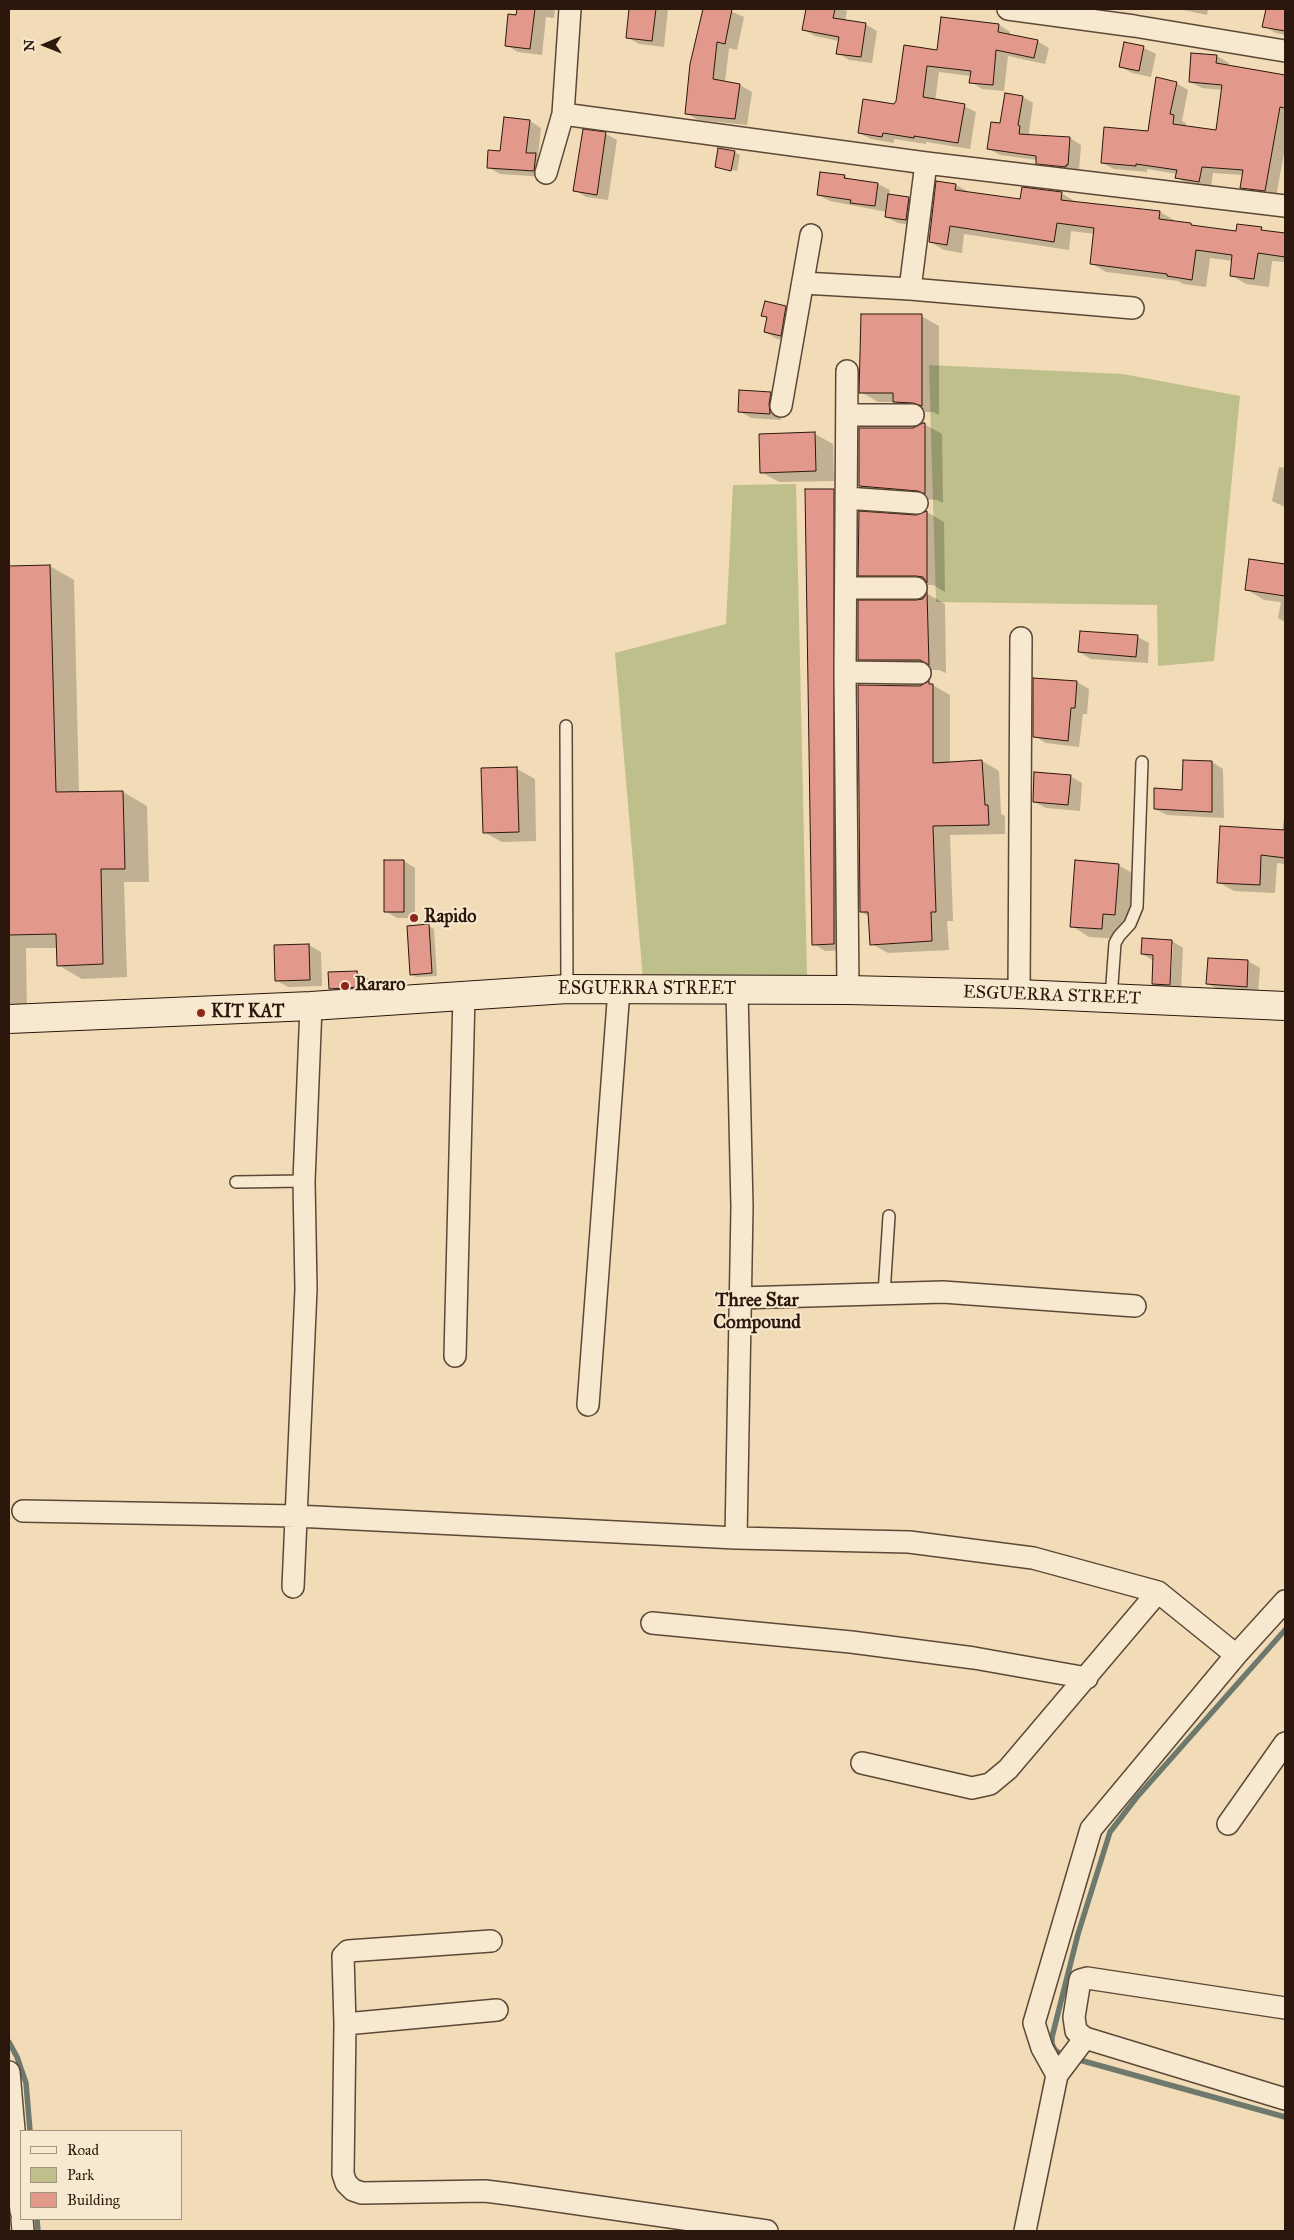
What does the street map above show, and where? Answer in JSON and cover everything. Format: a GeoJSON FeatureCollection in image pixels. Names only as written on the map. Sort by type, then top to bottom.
{"type":"FeatureCollection","features":[{"type":"Feature","properties":{"kind":"main road","name":"ESGUERRA STREET"},"geometry":{"type":"LineString","coordinates":[[9,1019],[311,1006],[567,989],[848,990],[1019,994],[1285,1006]]}},
{"type":"Feature","properties":{"kind":"street"},"geometry":{"type":"LineString","coordinates":[[546,173],[563,114],[570,9]]}},
{"type":"Feature","properties":{"kind":"street"},"geometry":{"type":"LineString","coordinates":[[1008,9],[1136,17],[1285,50]]}},
{"type":"Feature","properties":{"kind":"street"},"geometry":{"type":"LineString","coordinates":[[563,114],[926,163],[1285,206]]}},
{"type":"Feature","properties":{"kind":"street"},"geometry":{"type":"LineString","coordinates":[[910,290],[926,163]]}},
{"type":"Feature","properties":{"kind":"street"},"geometry":{"type":"LineString","coordinates":[[781,406],[811,235]]}},
{"type":"Feature","properties":{"kind":"street"},"geometry":{"type":"LineString","coordinates":[[803,283],[1133,308]]}},
{"type":"Feature","properties":{"kind":"street"},"geometry":{"type":"LineString","coordinates":[[847,371],[845,672],[848,990]]}},
{"type":"Feature","properties":{"kind":"street"},"geometry":{"type":"LineString","coordinates":[[847,415],[913,415]]}},
{"type":"Feature","properties":{"kind":"street"},"geometry":{"type":"LineString","coordinates":[[846,498],[917,503]]}},
{"type":"Feature","properties":{"kind":"street"},"geometry":{"type":"LineString","coordinates":[[846,588],[916,588]]}},
{"type":"Feature","properties":{"kind":"street"},"geometry":{"type":"LineString","coordinates":[[1019,994],[1021,638]]}},
{"type":"Feature","properties":{"kind":"street"},"geometry":{"type":"LineString","coordinates":[[845,672],[920,673]]}},
{"type":"Feature","properties":{"kind":"street"},"geometry":{"type":"LineString","coordinates":[[588,1405],[619,989]]}},
{"type":"Feature","properties":{"kind":"street"},"geometry":{"type":"LineString","coordinates":[[736,990],[742,1207],[736,1538]]}},
{"type":"Feature","properties":{"kind":"street"},"geometry":{"type":"LineString","coordinates":[[455,1356],[464,995]]}},
{"type":"Feature","properties":{"kind":"street"},"geometry":{"type":"LineString","coordinates":[[293,1587],[306,1289],[304,1181],[311,1006]]}},
{"type":"Feature","properties":{"kind":"street"},"geometry":{"type":"LineString","coordinates":[[740,1298],[942,1292],[1135,1306]]}},
{"type":"Feature","properties":{"kind":"street"},"geometry":{"type":"LineString","coordinates":[[22,1511],[296,1516],[736,1538],[909,1542],[1033,1558],[1158,1592],[1236,1655]]}},
{"type":"Feature","properties":{"kind":"street"},"geometry":{"type":"LineString","coordinates":[[862,1763],[972,1788],[987,1786],[1008,1769],[1158,1592]]}},
{"type":"Feature","properties":{"kind":"street"},"geometry":{"type":"LineString","coordinates":[[1057,2075],[1042,2048],[1034,2023],[1091,1829],[1236,1655],[1285,1601]]}},
{"type":"Feature","properties":{"kind":"street"},"geometry":{"type":"LineString","coordinates":[[652,1622],[852,1642],[974,1658],[1087,1678]]}},
{"type":"Feature","properties":{"kind":"street"},"geometry":{"type":"LineString","coordinates":[[1228,1824],[1285,1742]]}},
{"type":"Feature","properties":{"kind":"street"},"geometry":{"type":"LineString","coordinates":[[491,1941],[348,1951],[342,1958],[345,2024],[343,2174],[346,2183],[353,2190],[362,2193],[485,2191],[767,2231]]}},
{"type":"Feature","properties":{"kind":"street"},"geometry":{"type":"LineString","coordinates":[[1285,2008],[1083,1978],[1080,1980],[1074,2026],[1076,2031],[1085,2038],[1285,2099]]}},
{"type":"Feature","properties":{"kind":"street"},"geometry":{"type":"LineString","coordinates":[[345,2024],[497,2010]]}},
{"type":"Feature","properties":{"kind":"street"},"geometry":{"type":"LineString","coordinates":[[1026,2231],[1057,2075],[1085,2038]]}},
{"type":"Feature","properties":{"kind":"street"},"geometry":{"type":"LineString","coordinates":[[9,2072],[20,2198]]}},
{"type":"Feature","properties":{"kind":"lane"},"geometry":{"type":"LineString","coordinates":[[566,726],[567,989]]}},
{"type":"Feature","properties":{"kind":"lane"},"geometry":{"type":"LineString","coordinates":[[1112,998],[1115,943],[1132,920],[1136,908],[1142,762]]}},
{"type":"Feature","properties":{"kind":"lane"},"geometry":{"type":"LineString","coordinates":[[236,1182],[304,1181]]}},
{"type":"Feature","properties":{"kind":"lane"},"geometry":{"type":"LineString","coordinates":[[884,1294],[889,1216]]}},
{"type":"Feature","properties":{"kind":"green space"},"geometry":{"type":"Polygon","coordinates":[[[929,365],[1123,374],[1240,396],[1214,661],[1158,666],[1157,605],[936,602],[929,365]]]}},
{"type":"Feature","properties":{"kind":"green space"},"geometry":{"type":"Polygon","coordinates":[[[796,484],[807,975],[643,979],[615,653],[726,624],[733,485],[796,484]]]}},
{"type":"Feature","properties":{"kind":"building"},"geometry":{"type":"Polygon","coordinates":[[[517,9],[535,9],[530,49],[505,46],[508,14],[516,15],[517,9]]]}},
{"type":"Feature","properties":{"kind":"building"},"geometry":{"type":"Polygon","coordinates":[[[629,9],[656,9],[652,41],[626,38],[629,9]]]}},
{"type":"Feature","properties":{"kind":"building"},"geometry":{"type":"Polygon","coordinates":[[[703,9],[732,9],[725,44],[717,42],[713,79],[740,84],[735,119],[685,114],[690,64],[703,9]]]}},
{"type":"Feature","properties":{"kind":"building"},"geometry":{"type":"Polygon","coordinates":[[[806,9],[835,9],[833,18],[866,23],[861,57],[836,54],[839,37],[802,30],[806,9]]]}},
{"type":"Feature","properties":{"kind":"building"},"geometry":{"type":"Polygon","coordinates":[[[1266,9],[1285,9],[1285,31],[1262,27],[1266,9]]]}},
{"type":"Feature","properties":{"kind":"building"},"geometry":{"type":"Polygon","coordinates":[[[941,17],[999,24],[998,32],[1038,40],[1034,58],[996,50],[993,85],[969,83],[971,71],[927,66],[923,97],[965,104],[958,143],[914,136],[914,138],[883,133],[882,137],[858,133],[863,99],[894,104],[896,101],[904,45],[937,50],[941,17]]]}},
{"type":"Feature","properties":{"kind":"building"},"geometry":{"type":"Polygon","coordinates":[[[1124,42],[1144,46],[1139,71],[1119,67],[1124,42]]]}},
{"type":"Feature","properties":{"kind":"building"},"geometry":{"type":"Polygon","coordinates":[[[1191,53],[1217,55],[1216,63],[1285,75],[1285,108],[1280,107],[1265,191],[1240,188],[1243,170],[1202,167],[1199,182],[1175,178],[1177,170],[1136,164],[1136,166],[1101,163],[1104,127],[1148,131],[1156,77],[1177,82],[1170,114],[1174,115],[1173,124],[1216,130],[1222,85],[1189,82],[1191,53]]]}},
{"type":"Feature","properties":{"kind":"building"},"geometry":{"type":"Polygon","coordinates":[[[1005,93],[1023,96],[1018,125],[1020,126],[1019,134],[1070,137],[1068,165],[1066,167],[1036,164],[1036,156],[987,149],[991,122],[1000,123],[1005,93]]]}},
{"type":"Feature","properties":{"kind":"building"},"geometry":{"type":"Polygon","coordinates":[[[504,117],[530,120],[526,153],[536,153],[534,171],[487,168],[488,150],[500,151],[504,117]]]}},
{"type":"Feature","properties":{"kind":"building"},"geometry":{"type":"Polygon","coordinates":[[[583,129],[606,132],[597,195],[573,191],[583,129]]]}},
{"type":"Feature","properties":{"kind":"building"},"geometry":{"type":"Polygon","coordinates":[[[718,148],[735,151],[731,171],[715,167],[718,148]]]}},
{"type":"Feature","properties":{"kind":"building"},"geometry":{"type":"Polygon","coordinates":[[[820,172],[845,175],[844,178],[878,183],[875,206],[850,203],[851,200],[817,195],[820,172]]]}},
{"type":"Feature","properties":{"kind":"building"},"geometry":{"type":"Polygon","coordinates":[[[936,181],[956,184],[955,190],[1020,199],[1022,187],[1062,192],[1061,200],[1160,211],[1159,219],[1191,223],[1191,225],[1236,231],[1237,224],[1262,227],[1261,230],[1285,233],[1285,257],[1258,253],[1254,279],[1230,276],[1232,255],[1196,250],[1192,280],[1167,276],[1167,274],[1090,264],[1094,228],[1057,223],[1054,242],[950,226],[947,245],[929,242],[936,181]]]}},
{"type":"Feature","properties":{"kind":"building"},"geometry":{"type":"Polygon","coordinates":[[[888,194],[909,197],[906,220],[885,217],[888,194]]]}},
{"type":"Feature","properties":{"kind":"building"},"geometry":{"type":"Polygon","coordinates":[[[765,301],[786,306],[781,336],[764,332],[767,317],[761,316],[765,301]]]}},
{"type":"Feature","properties":{"kind":"building"},"geometry":{"type":"Polygon","coordinates":[[[861,314],[922,314],[922,406],[913,403],[893,402],[893,393],[859,393],[861,314]]]}},
{"type":"Feature","properties":{"kind":"building"},"geometry":{"type":"Polygon","coordinates":[[[739,390],[771,392],[770,414],[738,412],[739,390]]]}},
{"type":"Feature","properties":{"kind":"building"},"geometry":{"type":"Polygon","coordinates":[[[925,423],[925,494],[918,491],[859,486],[859,428],[913,428],[925,423]]]}},
{"type":"Feature","properties":{"kind":"building"},"geometry":{"type":"Polygon","coordinates":[[[815,432],[816,471],[760,473],[759,434],[815,432]]]}},
{"type":"Feature","properties":{"kind":"building"},"geometry":{"type":"Polygon","coordinates":[[[805,489],[834,489],[834,944],[812,945],[805,489]]]}},
{"type":"Feature","properties":{"kind":"building"},"geometry":{"type":"Polygon","coordinates":[[[859,511],[916,515],[927,511],[927,583],[923,577],[916,576],[858,576],[859,511]]]}},
{"type":"Feature","properties":{"kind":"building"},"geometry":{"type":"Polygon","coordinates":[[[1249,559],[1285,564],[1285,596],[1245,590],[1249,559]]]}},
{"type":"Feature","properties":{"kind":"building"},"geometry":{"type":"Polygon","coordinates":[[[50,565],[56,792],[123,791],[125,869],[101,869],[103,964],[57,966],[56,934],[9,935],[9,566],[50,565]]]}},
{"type":"Feature","properties":{"kind":"building"},"geometry":{"type":"Polygon","coordinates":[[[927,592],[929,665],[920,660],[858,660],[858,600],[916,600],[923,599],[927,592]]]}},
{"type":"Feature","properties":{"kind":"building"},"geometry":{"type":"Polygon","coordinates":[[[1080,631],[1138,635],[1136,657],[1078,652],[1080,631]]]}},
{"type":"Feature","properties":{"kind":"building"},"geometry":{"type":"Polygon","coordinates":[[[1033,678],[1077,681],[1075,708],[1071,708],[1068,741],[1033,737],[1033,678]]]}},
{"type":"Feature","properties":{"kind":"building"},"geometry":{"type":"Polygon","coordinates":[[[929,681],[929,684],[933,684],[933,763],[982,760],[985,805],[988,805],[989,825],[933,826],[936,912],[931,912],[932,941],[870,945],[868,912],[860,912],[858,685],[920,686],[929,681]]]}},
{"type":"Feature","properties":{"kind":"building"},"geometry":{"type":"Polygon","coordinates":[[[1183,760],[1212,761],[1212,812],[1154,809],[1154,788],[1182,790],[1183,760]]]}},
{"type":"Feature","properties":{"kind":"building"},"geometry":{"type":"Polygon","coordinates":[[[517,767],[519,832],[483,833],[481,768],[517,767]]]}},
{"type":"Feature","properties":{"kind":"building"},"geometry":{"type":"Polygon","coordinates":[[[1034,772],[1071,775],[1068,805],[1033,802],[1034,772]]]}},
{"type":"Feature","properties":{"kind":"building"},"geometry":{"type":"Polygon","coordinates":[[[1220,826],[1285,830],[1285,858],[1261,855],[1260,885],[1217,883],[1220,826]]]}},
{"type":"Feature","properties":{"kind":"building"},"geometry":{"type":"Polygon","coordinates":[[[384,860],[404,860],[404,912],[384,912],[384,860]]]}},
{"type":"Feature","properties":{"kind":"building"},"geometry":{"type":"Polygon","coordinates":[[[1075,860],[1119,864],[1115,915],[1103,914],[1102,929],[1070,927],[1075,860]]]}},
{"type":"Feature","properties":{"kind":"building"},"geometry":{"type":"Polygon","coordinates":[[[429,924],[432,973],[410,975],[407,926],[429,924]]]}},
{"type":"Feature","properties":{"kind":"building"},"geometry":{"type":"Polygon","coordinates":[[[1142,938],[1172,940],[1170,985],[1152,984],[1153,955],[1141,954],[1142,938]]]}},
{"type":"Feature","properties":{"kind":"building"},"geometry":{"type":"Polygon","coordinates":[[[309,944],[310,980],[275,981],[274,945],[309,944]]]}},
{"type":"Feature","properties":{"kind":"building"},"geometry":{"type":"Polygon","coordinates":[[[1208,958],[1248,960],[1247,987],[1206,984],[1208,958]]]}},
{"type":"Feature","properties":{"kind":"building"},"geometry":{"type":"Polygon","coordinates":[[[357,971],[358,987],[329,989],[328,972],[357,971]]]}},
{"type":"Feature","properties":{"kind":"waterway"},"geometry":{"type":"LineString","coordinates":[[1062,2055],[1055,2050],[1052,2044],[1052,2037],[1078,1934],[1110,1832],[1137,1797],[1285,1630]]}},
{"type":"Feature","properties":{"kind":"waterway"},"geometry":{"type":"LineString","coordinates":[[9,2042],[17,2057],[26,2083],[30,2130]]}},
{"type":"Feature","properties":{"kind":"waterway"},"geometry":{"type":"LineString","coordinates":[[1076,2059],[1285,2117]]}},
{"type":"Feature","properties":{"kind":"waterway"},"geometry":{"type":"LineString","coordinates":[[37,2220],[38,2231]]}},
{"type":"Feature","properties":{"kind":"place","name":"Rapido"},"geometry":{"type":"Point","coordinates":[414,918]}},
{"type":"Feature","properties":{"kind":"place","name":"Rararo"},"geometry":{"type":"Point","coordinates":[345,986]}},
{"type":"Feature","properties":{"kind":"place","name":"KIT KAT"},"geometry":{"type":"Point","coordinates":[201,1013]}},
{"type":"Feature","properties":{"kind":"district","name":"Three Star Compound"},"geometry":{"type":"Point","coordinates":[757,1312]}}]}
